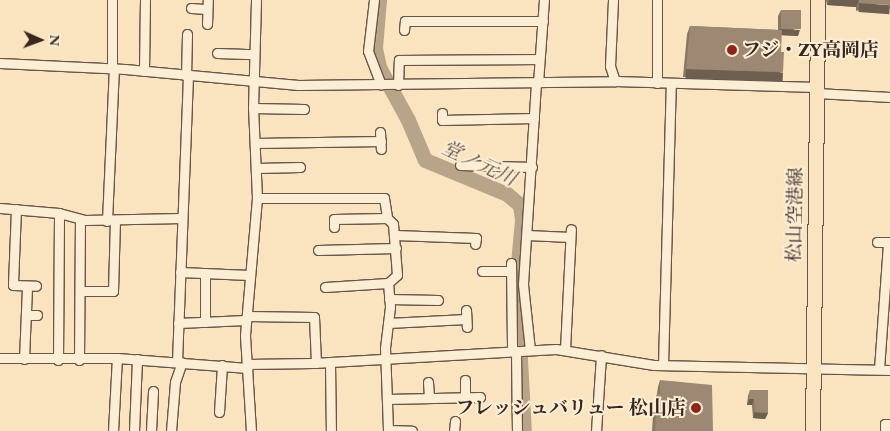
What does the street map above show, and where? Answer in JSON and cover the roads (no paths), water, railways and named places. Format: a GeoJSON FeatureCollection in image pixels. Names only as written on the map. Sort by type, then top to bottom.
{"type":"FeatureCollection","features":[{"type":"Feature","properties":{"kind":"main road","name":"松山空港線"},"geometry":{"type":"LineString","coordinates":[[813,431],[818,0]]}},
{"type":"Feature","properties":{"kind":"street"},"geometry":{"type":"LineString","coordinates":[[80,290],[113,291],[111,221],[112,0]]}},
{"type":"Feature","properties":{"kind":"street"},"geometry":{"type":"LineString","coordinates":[[144,72],[145,0]]}},
{"type":"Feature","properties":{"kind":"street"},"geometry":{"type":"LineString","coordinates":[[252,431],[247,318],[249,275],[255,240],[257,198],[253,108],[256,0]]}},
{"type":"Feature","properties":{"kind":"street"},"geometry":{"type":"LineString","coordinates":[[374,0],[368,51],[381,85]]}},
{"type":"Feature","properties":{"kind":"street"},"geometry":{"type":"LineString","coordinates":[[517,431],[534,118],[544,0]]}},
{"type":"Feature","properties":{"kind":"street"},"geometry":{"type":"LineString","coordinates":[[613,0],[610,66],[615,82]]}},
{"type":"Feature","properties":{"kind":"street"},"geometry":{"type":"LineString","coordinates":[[656,84],[657,0]]}},
{"type":"Feature","properties":{"kind":"street"},"geometry":{"type":"LineString","coordinates":[[191,8],[208,4],[207,24]]}},
{"type":"Feature","properties":{"kind":"street"},"geometry":{"type":"LineString","coordinates":[[404,30],[405,21],[501,26],[543,21]]}},
{"type":"Feature","properties":{"kind":"street"},"geometry":{"type":"LineString","coordinates":[[171,431],[175,382],[179,362],[178,323],[187,34]]}},
{"type":"Feature","properties":{"kind":"street"},"geometry":{"type":"LineString","coordinates":[[218,53],[254,54]]}},
{"type":"Feature","properties":{"kind":"street"},"geometry":{"type":"LineString","coordinates":[[398,85],[399,60],[539,59]]}},
{"type":"Feature","properties":{"kind":"street"},"geometry":{"type":"LineString","coordinates":[[0,63],[112,68],[254,83],[398,85],[615,82],[816,90],[890,97]]}},
{"type":"Feature","properties":{"kind":"street"},"geometry":{"type":"LineString","coordinates":[[663,365],[671,84]]}},
{"type":"Feature","properties":{"kind":"street"},"geometry":{"type":"LineString","coordinates":[[253,108],[304,109]]}},
{"type":"Feature","properties":{"kind":"street"},"geometry":{"type":"LineString","coordinates":[[442,113],[442,120],[534,118]]}},
{"type":"Feature","properties":{"kind":"street"},"geometry":{"type":"LineString","coordinates":[[256,142],[304,146],[343,137],[381,141]]}},
{"type":"Feature","properties":{"kind":"street"},"geometry":{"type":"LineString","coordinates":[[460,165],[532,167]]}},
{"type":"Feature","properties":{"kind":"street"},"geometry":{"type":"LineString","coordinates":[[257,168],[300,167]]}},
{"type":"Feature","properties":{"kind":"street"},"geometry":{"type":"LineString","coordinates":[[309,188],[309,198]]}},
{"type":"Feature","properties":{"kind":"street"},"geometry":{"type":"LineString","coordinates":[[257,198],[384,198],[387,218],[393,224],[397,275],[388,283],[325,287]]}},
{"type":"Feature","properties":{"kind":"street"},"geometry":{"type":"LineString","coordinates":[[0,208],[59,213],[80,219],[111,221],[182,218]]}},
{"type":"Feature","properties":{"kind":"street"},"geometry":{"type":"LineString","coordinates":[[16,209],[13,285],[32,286],[26,315],[24,358]]}},
{"type":"Feature","properties":{"kind":"street"},"geometry":{"type":"LineString","coordinates":[[58,360],[59,213]]}},
{"type":"Feature","properties":{"kind":"street"},"geometry":{"type":"LineString","coordinates":[[334,227],[334,219],[387,218]]}},
{"type":"Feature","properties":{"kind":"street"},"geometry":{"type":"LineString","coordinates":[[79,360],[80,219]]}},
{"type":"Feature","properties":{"kind":"street"},"geometry":{"type":"LineString","coordinates":[[527,235],[571,233],[565,350]]}},
{"type":"Feature","properties":{"kind":"street"},"geometry":{"type":"LineString","coordinates":[[395,236],[476,238],[475,244]]}},
{"type":"Feature","properties":{"kind":"street"},"geometry":{"type":"LineString","coordinates":[[877,242],[889,242],[886,307],[879,369]]}},
{"type":"Feature","properties":{"kind":"street"},"geometry":{"type":"LineString","coordinates":[[318,250],[396,248]]}},
{"type":"Feature","properties":{"kind":"street"},"geometry":{"type":"LineString","coordinates":[[482,271],[511,267],[507,314],[521,350]]}},
{"type":"Feature","properties":{"kind":"street"},"geometry":{"type":"LineString","coordinates":[[180,272],[249,275]]}},
{"type":"Feature","properties":{"kind":"street"},"geometry":{"type":"LineString","coordinates":[[205,273],[205,322]]}},
{"type":"Feature","properties":{"kind":"street"},"geometry":{"type":"LineString","coordinates":[[388,283],[386,360],[388,431],[412,431]]}},
{"type":"Feature","properties":{"kind":"street"},"geometry":{"type":"LineString","coordinates":[[389,299],[438,300]]}},
{"type":"Feature","properties":{"kind":"street"},"geometry":{"type":"LineString","coordinates":[[26,315],[37,315]]}},
{"type":"Feature","properties":{"kind":"street"},"geometry":{"type":"LineString","coordinates":[[178,323],[247,318],[314,317],[316,363]]}},
{"type":"Feature","properties":{"kind":"street"},"geometry":{"type":"LineString","coordinates":[[388,323],[466,319]]}},
{"type":"Feature","properties":{"kind":"street"},"geometry":{"type":"LineString","coordinates":[[0,358],[79,360],[117,358],[222,366],[248,366],[386,360],[521,350],[565,350],[663,365],[890,370]]}},
{"type":"Feature","properties":{"kind":"street"},"geometry":{"type":"LineString","coordinates":[[596,431],[601,355]]}},
{"type":"Feature","properties":{"kind":"street"},"geometry":{"type":"LineString","coordinates":[[113,431],[117,358]]}},
{"type":"Feature","properties":{"kind":"street"},"geometry":{"type":"LineString","coordinates":[[134,431],[137,359]]}},
{"type":"Feature","properties":{"kind":"street"},"geometry":{"type":"LineString","coordinates":[[330,362],[331,431]]}},
{"type":"Feature","properties":{"kind":"street"},"geometry":{"type":"LineString","coordinates":[[219,412],[222,366]]}},
{"type":"Feature","properties":{"kind":"street"},"geometry":{"type":"LineString","coordinates":[[465,380],[465,397]]}},
{"type":"Feature","properties":{"kind":"street"},"geometry":{"type":"LineString","coordinates":[[428,382],[429,398]]}},
{"type":"Feature","properties":{"kind":"street"},"geometry":{"type":"LineString","coordinates":[[151,431],[153,391]]}},
{"type":"Feature","properties":{"kind":"street"},"geometry":{"type":"LineString","coordinates":[[387,399],[480,397]]}},
{"type":"Feature","properties":{"kind":"street"},"geometry":{"type":"LineString","coordinates":[[885,431],[885,424],[890,424]]}},
{"type":"Feature","properties":{"kind":"waterway","name":"堂ノ元川"},"geometry":{"type":"LineString","coordinates":[[379,0],[375,48],[379,67],[408,120],[425,160],[507,194],[520,205],[522,220],[516,285],[524,431]]}},
{"type":"Feature","properties":{"kind":"place","name":"フジ・ZY高岡店"},"geometry":{"type":"Point","coordinates":[732,50]}},
{"type":"Feature","properties":{"kind":"place","name":"フレッシュバリュー 松山店"},"geometry":{"type":"Point","coordinates":[696,408]}}]}
